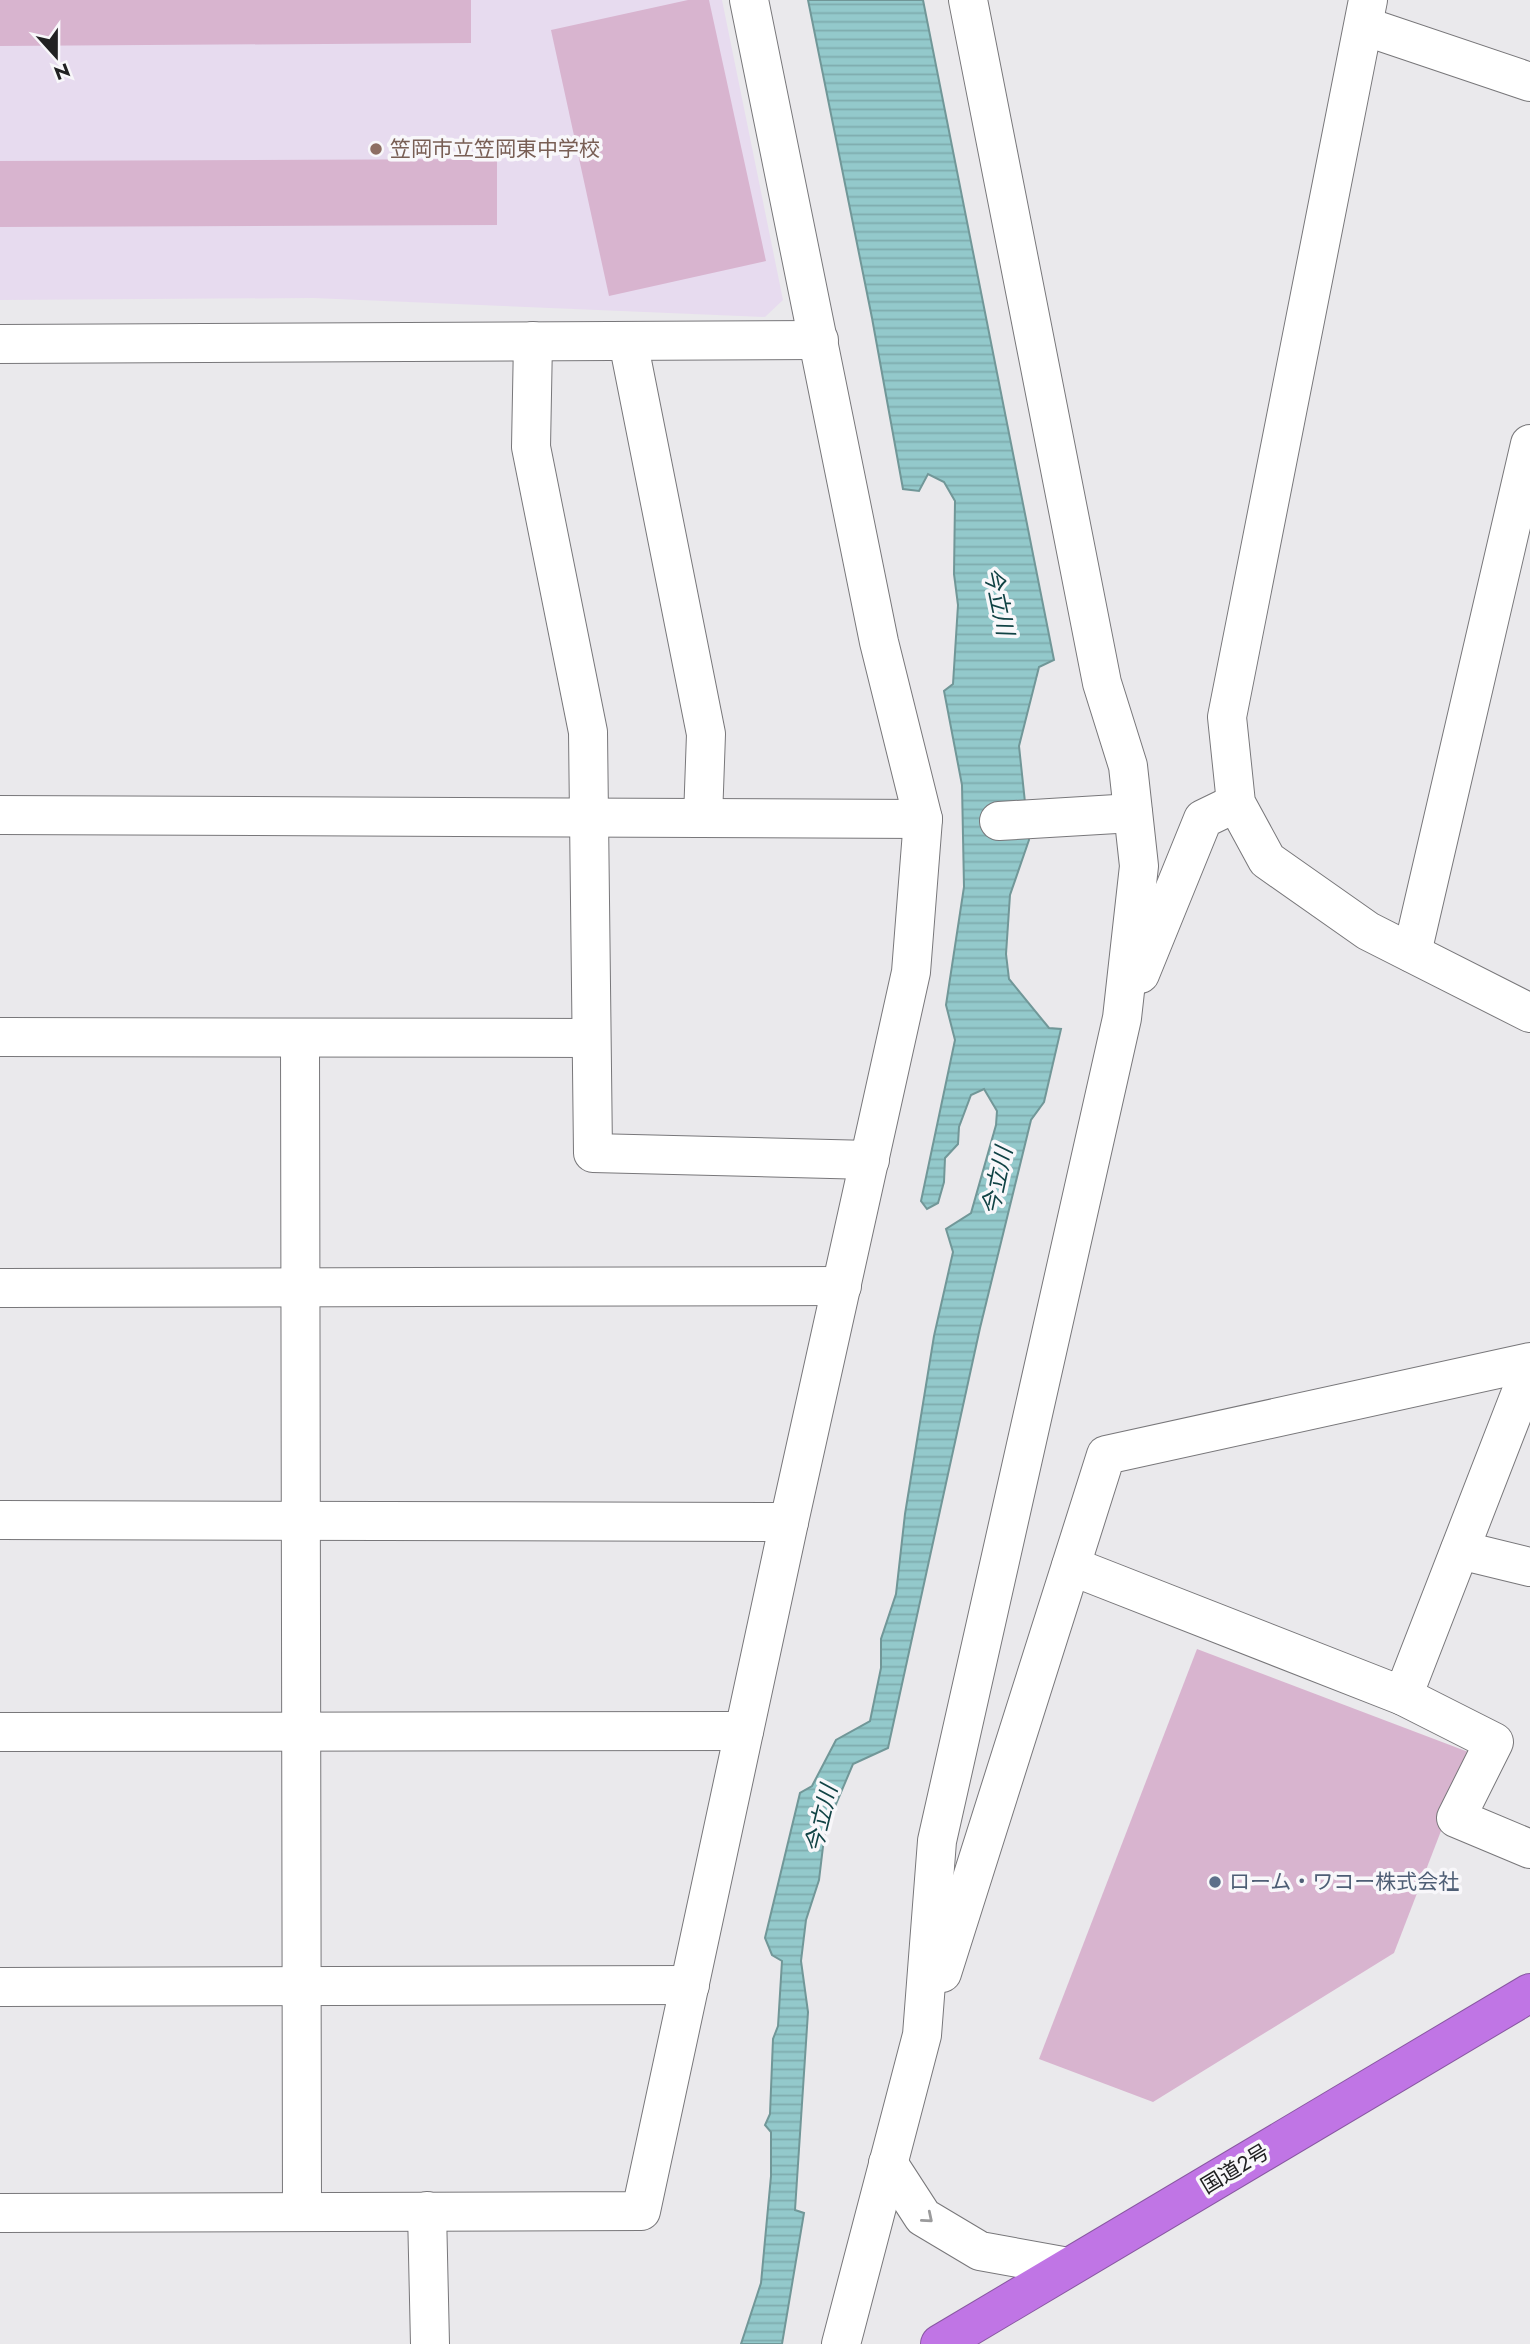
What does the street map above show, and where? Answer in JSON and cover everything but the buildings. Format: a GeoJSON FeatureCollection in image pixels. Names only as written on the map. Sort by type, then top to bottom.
{"type":"FeatureCollection","features":[{"type":"Feature","properties":{"kind":"highway","name":"国道2号"},"geometry":{"type":"LineString","coordinates":[[940,2344],[1530,1993]]}},
{"type":"Feature","properties":{"kind":"street"},"geometry":{"type":"LineString","coordinates":[[0,2213],[641,2211],[911,972],[923,819],[879,642],[749,0]]}},
{"type":"Feature","properties":{"kind":"street"},"geometry":{"type":"LineString","coordinates":[[922,2035],[937,1841],[1122,1018],[1139,866],[1121,814],[1128,766],[1101,684],[968,0]]}},
{"type":"Feature","properties":{"kind":"street"},"geometry":{"type":"LineString","coordinates":[[1530,82],[1366,13],[1227,717],[1237,803],[1267,860],[1368,931],[1530,1013]]}},
{"type":"Feature","properties":{"kind":"street"},"geometry":{"type":"LineString","coordinates":[[1,350],[533,341],[819,340]]}},
{"type":"Feature","properties":{"kind":"street"},"geometry":{"type":"LineString","coordinates":[[533,341],[531,447],[588,732],[593,1153],[870,1160]]}},
{"type":"Feature","properties":{"kind":"street"},"geometry":{"type":"LineString","coordinates":[[628,341],[706,734],[703,818]]}},
{"type":"Feature","properties":{"kind":"street"},"geometry":{"type":"LineString","coordinates":[[1412,954],[1530,444]]}},
{"type":"Feature","properties":{"kind":"street"},"geometry":{"type":"LineString","coordinates":[[1122,1018],[1203,819],[1237,803]]}},
{"type":"Feature","properties":{"kind":"street"},"geometry":{"type":"LineString","coordinates":[[999,821],[1121,814]]}},
{"type":"Feature","properties":{"kind":"street"},"geometry":{"type":"LineString","coordinates":[[0,815],[923,819]]}},
{"type":"Feature","properties":{"kind":"street"},"geometry":{"type":"LineString","coordinates":[[0,1037],[591,1038]]}},
{"type":"Feature","properties":{"kind":"street"},"geometry":{"type":"LineString","coordinates":[[300,1038],[303,2212]]}},
{"type":"Feature","properties":{"kind":"street"},"geometry":{"type":"LineString","coordinates":[[0,1288],[842,1286]]}},
{"type":"Feature","properties":{"kind":"street"},"geometry":{"type":"LineString","coordinates":[[841,2344],[922,2035],[1106,1455],[1530,1362]]}},
{"type":"Feature","properties":{"kind":"street"},"geometry":{"type":"LineString","coordinates":[[1403,1696],[1530,1369]]}},
{"type":"Feature","properties":{"kind":"street"},"geometry":{"type":"LineString","coordinates":[[0,1520],[789,1522]]}},
{"type":"Feature","properties":{"kind":"street"},"geometry":{"type":"LineString","coordinates":[[1460,1549],[1530,1567]]}},
{"type":"Feature","properties":{"kind":"street"},"geometry":{"type":"LineString","coordinates":[[1071,1566],[1403,1696],[1494,1742],[1456,1818],[1530,1849]]}},
{"type":"Feature","properties":{"kind":"street"},"geometry":{"type":"LineString","coordinates":[[0,1732],[744,1731]]}},
{"type":"Feature","properties":{"kind":"street"},"geometry":{"type":"LineString","coordinates":[[0,1987],[690,1985]]}},
{"type":"Feature","properties":{"kind":"street"},"geometry":{"type":"LineString","coordinates":[[888,2163],[923,2217],[971,2246],[980,2251],[1068,2267]]}},
{"type":"Feature","properties":{"kind":"street"},"geometry":{"type":"LineString","coordinates":[[427,2211],[430,2344]]}},
{"type":"Feature","properties":{"kind":"shaded area","name":"笠岡市立笠岡東中学校"},"geometry":{"type":"Polygon","coordinates":[[[0,0],[722,0],[783,300],[765,317],[313,298],[0,300],[0,0]]]}},
{"type":"Feature","properties":{"kind":"water","name":"今立川"},"geometry":{"type":"Polygon","coordinates":[[[808,0],[923,0],[1054,660],[1039,667],[1019,746],[1029,840],[1010,895],[1006,954],[1009,979],[1049,1028],[1061,1029],[1044,1102],[1031,1120],[980,1328],[888,1748],[853,1764],[825,1830],[819,1880],[806,1920],[801,1961],[808,2012],[795,2210],[804,2213],[782,2344],[741,2344],[761,2283],[771,2176],[771,2132],[765,2125],[770,2114],[773,2039],[778,2026],[782,1961],[772,1955],[765,1938],[800,1793],[812,1786],[836,1740],[870,1721],[881,1668],[881,1639],[896,1594],[905,1514],[934,1336],[953,1252],[946,1229],[971,1213],[996,1125],[997,1111],[984,1089],[971,1095],[959,1127],[958,1144],[945,1158],[944,1182],[938,1203],[927,1209],[921,1201],[955,1040],[946,1005],[964,887],[962,785],[944,691],[953,684],[958,605],[954,574],[955,501],[944,482],[928,474],[919,491],[903,489],[872,318],[808,0]]]}},
{"type":"Feature","properties":{"kind":"place","name":"笠岡市立笠岡東中学校"},"geometry":{"type":"Point","coordinates":[376,149]}},
{"type":"Feature","properties":{"kind":"place","name":"ローム・ワコー株式会社"},"geometry":{"type":"Point","coordinates":[1215,1882]}}]}
